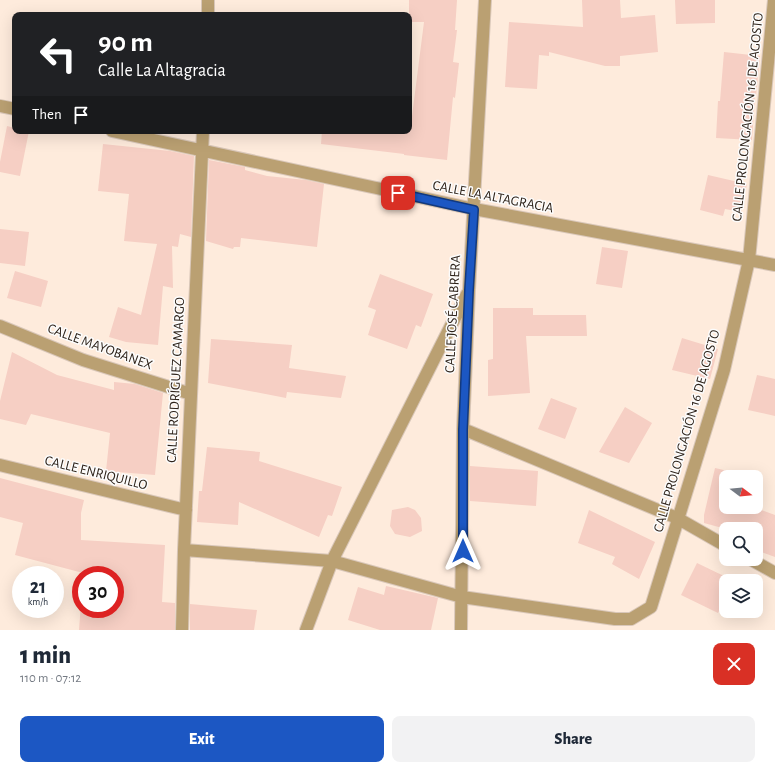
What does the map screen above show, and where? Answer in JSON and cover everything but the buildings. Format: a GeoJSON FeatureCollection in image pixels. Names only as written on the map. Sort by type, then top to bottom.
{"type":"FeatureCollection","features":[{"type":"Feature","properties":{"kind":"street"},"geometry":{"type":"LineString","coordinates":[[208,0],[208,12]]}},
{"type":"Feature","properties":{"kind":"street","name":"CALLE JOSÉ CABRERA"},"geometry":{"type":"LineString","coordinates":[[461,630],[463,430],[485,0]]}},
{"type":"Feature","properties":{"kind":"street","name":"CALLE PROLONGACIÓN 16 DE AGOSTO"},"geometry":{"type":"LineString","coordinates":[[462,597],[615,619],[631,619],[651,607],[677,518],[724,370],[749,260],[774,0]]}},
{"type":"Feature","properties":{"kind":"street"},"geometry":{"type":"LineString","coordinates":[[0,106],[12,108]]}},
{"type":"Feature","properties":{"kind":"street","name":"CALLE LA ALTAGRACIA"},"geometry":{"type":"LineString","coordinates":[[126,134],[474,210],[775,265]]}},
{"type":"Feature","properties":{"kind":"street","name":"CALLE RODRÍGUEZ CAMARGO"},"geometry":{"type":"LineString","coordinates":[[182,630],[184,550],[203,134]]}},
{"type":"Feature","properties":{"kind":"street"},"geometry":{"type":"LineString","coordinates":[[306,630],[332,561],[469,290]]}},
{"type":"Feature","properties":{"kind":"street","name":"CALLE MAYOBANEX"},"geometry":{"type":"LineString","coordinates":[[0,326],[83,360],[191,394]]}},
{"type":"Feature","properties":{"kind":"street"},"geometry":{"type":"LineString","coordinates":[[463,430],[677,518],[719,542]]}},
{"type":"Feature","properties":{"kind":"street","name":"CALLE ENRIQUILLO"},"geometry":{"type":"LineString","coordinates":[[0,465],[186,510]]}},
{"type":"Feature","properties":{"kind":"street"},"geometry":{"type":"LineString","coordinates":[[184,550],[332,561],[462,597]]}},
{"type":"Feature","properties":{"kind":"street"},"geometry":{"type":"LineString","coordinates":[[762,566],[775,573]]}},
{"type":"Feature","properties":{"kind":"route"},"geometry":{"type":"LineString","coordinates":[[398,193],[474,210],[463,430],[463,551]]}}]}
